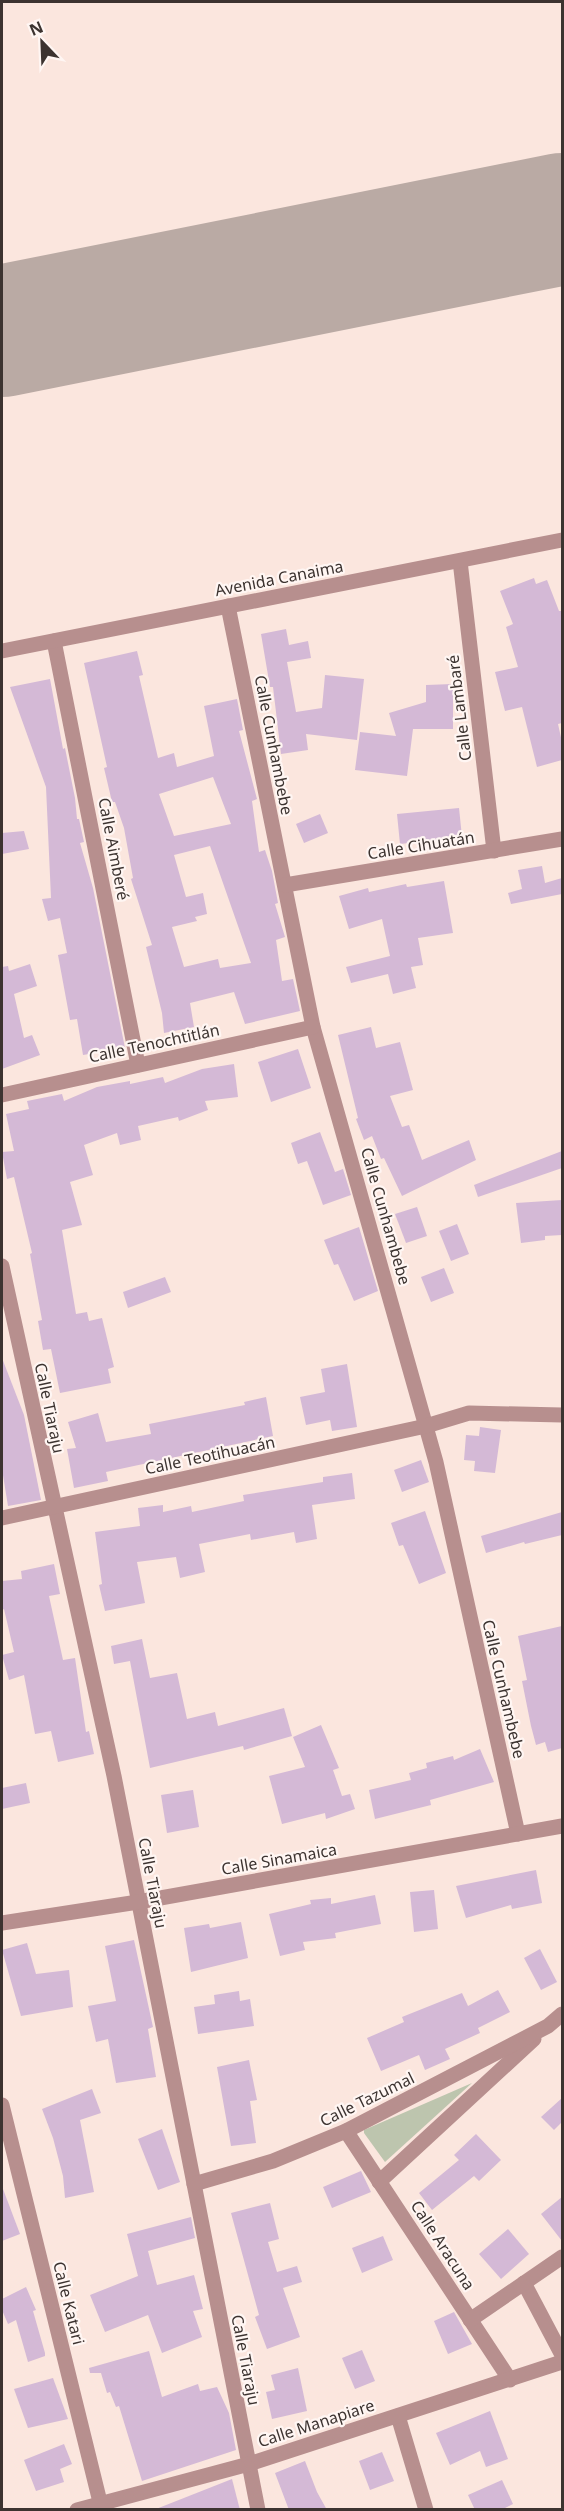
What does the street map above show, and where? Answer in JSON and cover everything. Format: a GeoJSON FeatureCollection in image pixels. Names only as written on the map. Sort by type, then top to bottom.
{"type":"FeatureCollection","features":[{"type":"Feature","properties":{"kind":"street","name":"Avenida Canaima"},"geometry":{"type":"LineString","coordinates":[[2,651],[562,540]]}},
{"type":"Feature","properties":{"kind":"street","name":"Calle Lambaré"},"geometry":{"type":"LineString","coordinates":[[460,561],[494,851]]}},
{"type":"Feature","properties":{"kind":"street","name":"Calle Cunhambebe"},"geometry":{"type":"LineString","coordinates":[[228,606],[313,1027],[426,1426],[518,1834]]}},
{"type":"Feature","properties":{"kind":"street","name":"Calle Aimberé"},"geometry":{"type":"LineString","coordinates":[[54,641],[138,1065]]}},
{"type":"Feature","properties":{"kind":"street","name":"Calle Cihuatán"},"geometry":{"type":"LineString","coordinates":[[285,885],[562,840]]}},
{"type":"Feature","properties":{"kind":"street","name":"Calle Tenochtitlán"},"geometry":{"type":"LineString","coordinates":[[2,1095],[313,1027]]}},
{"type":"Feature","properties":{"kind":"street","name":"Calle Tiaraju"},"geometry":{"type":"LineString","coordinates":[[2,1266],[53,1507],[114,1776],[258,2510]]}},
{"type":"Feature","properties":{"kind":"street","name":"Calle Teotihuacán"},"geometry":{"type":"LineString","coordinates":[[2,1518],[426,1426],[469,1413],[562,1415]]}},
{"type":"Feature","properties":{"kind":"street","name":"Calle Sinamaica"},"geometry":{"type":"LineString","coordinates":[[2,1923],[138,1902],[562,1826]]}},
{"type":"Feature","properties":{"kind":"street","name":"Calle Tazumal"},"geometry":{"type":"LineString","coordinates":[[380,2182],[562,2014]]}},
{"type":"Feature","properties":{"kind":"street","name":"Calle Tazumal"},"geometry":{"type":"LineString","coordinates":[[194,2184],[273,2161],[346,2131],[548,2026]]}},
{"type":"Feature","properties":{"kind":"street","name":"Calle Katari"},"geometry":{"type":"LineString","coordinates":[[2,2105],[101,2506]]}},
{"type":"Feature","properties":{"kind":"street","name":"Calle Aracuna"},"geometry":{"type":"LineString","coordinates":[[346,2131],[510,2380]]}},
{"type":"Feature","properties":{"kind":"street"},"geometry":{"type":"LineString","coordinates":[[471,2320],[562,2257]]}},
{"type":"Feature","properties":{"kind":"street"},"geometry":{"type":"LineString","coordinates":[[524,2283],[562,2355]]}},
{"type":"Feature","properties":{"kind":"street","name":"Calle Manapiare"},"geometry":{"type":"LineString","coordinates":[[77,2510],[101,2506],[249,2464],[562,2362]]}},
{"type":"Feature","properties":{"kind":"street"},"geometry":{"type":"LineString","coordinates":[[398,2416],[426,2510]]}},
{"type":"Feature","properties":{"kind":"green space"},"geometry":{"type":"Polygon","coordinates":[[[472,2083],[385,2162],[364,2133],[364,2130],[472,2083]]]}},
{"type":"Feature","properties":{"kind":"building"},"geometry":{"type":"Polygon","coordinates":[[[534,578],[536,584],[547,580],[559,611],[562,611],[562,723],[558,724],[562,742],[562,760],[537,767],[522,707],[505,711],[495,672],[518,667],[506,627],[513,624],[500,591],[534,578]]]}},
{"type":"Feature","properties":{"kind":"building"},"geometry":{"type":"Polygon","coordinates":[[[286,629],[289,645],[308,641],[311,658],[287,662],[296,712],[322,708],[325,675],[364,679],[357,740],[306,734],[308,750],[281,754],[273,687],[270,687],[261,634],[286,629]]]}},
{"type":"Feature","properties":{"kind":"building"},"geometry":{"type":"Polygon","coordinates":[[[137,651],[143,675],[139,676],[158,758],[174,753],[177,767],[214,756],[204,706],[237,699],[243,730],[239,731],[257,799],[252,801],[259,852],[265,850],[272,871],[278,903],[275,904],[285,937],[276,940],[282,981],[293,979],[300,1011],[245,1024],[234,992],[190,1003],[194,1027],[164,1033],[162,1013],[146,947],[152,945],[131,879],[133,878],[124,828],[115,802],[112,802],[104,768],[107,767],[84,663],[137,651]],[[213,777],[159,794],[174,836],[231,824],[213,777]],[[210,846],[174,855],[186,897],[203,893],[207,914],[195,917],[197,921],[172,927],[184,967],[218,959],[220,968],[251,963],[210,846]]]}},
{"type":"Feature","properties":{"kind":"building"},"geometry":{"type":"Polygon","coordinates":[[[50,679],[75,798],[77,819],[79,819],[84,842],[80,843],[93,888],[125,1048],[83,1055],[77,1019],[70,1020],[58,955],[67,953],[60,918],[48,921],[42,899],[51,898],[46,787],[10,687],[50,679]]]}},
{"type":"Feature","properties":{"kind":"building"},"geometry":{"type":"Polygon","coordinates":[[[453,684],[453,729],[413,729],[407,776],[355,770],[360,732],[396,736],[389,713],[426,702],[426,685],[453,684]]]}},
{"type":"Feature","properties":{"kind":"building"},"geometry":{"type":"Polygon","coordinates":[[[459,808],[462,837],[400,844],[397,814],[459,808]]]}},
{"type":"Feature","properties":{"kind":"building"},"geometry":{"type":"Polygon","coordinates":[[[320,814],[328,833],[304,843],[296,824],[320,814]]]}},
{"type":"Feature","properties":{"kind":"building"},"geometry":{"type":"Polygon","coordinates":[[[24,831],[29,849],[2,854],[2,833],[24,831]]]}},
{"type":"Feature","properties":{"kind":"building"},"geometry":{"type":"Polygon","coordinates":[[[542,866],[545,883],[562,878],[562,894],[511,904],[508,893],[522,889],[518,870],[542,866]]]}},
{"type":"Feature","properties":{"kind":"building"},"geometry":{"type":"Polygon","coordinates":[[[444,881],[453,933],[418,938],[423,965],[411,967],[416,988],[393,994],[388,974],[351,983],[346,967],[390,956],[382,919],[349,929],[339,896],[368,888],[369,892],[406,884],[407,887],[444,881]]]}},
{"type":"Feature","properties":{"kind":"building"},"geometry":{"type":"Polygon","coordinates":[[[30,964],[37,986],[14,994],[24,1038],[32,1035],[40,1055],[2,1069],[2,967],[8,966],[9,971],[30,964]]]}},
{"type":"Feature","properties":{"kind":"building"},"geometry":{"type":"Polygon","coordinates":[[[371,1027],[376,1048],[400,1042],[413,1090],[390,1096],[402,1127],[409,1125],[422,1160],[469,1140],[476,1160],[402,1196],[384,1158],[381,1159],[372,1136],[364,1140],[356,1119],[358,1118],[338,1035],[371,1027]]]}},
{"type":"Feature","properties":{"kind":"building"},"geometry":{"type":"Polygon","coordinates":[[[298,1049],[311,1088],[271,1102],[258,1062],[298,1049]]]}},
{"type":"Feature","properties":{"kind":"building"},"geometry":{"type":"Polygon","coordinates":[[[234,1064],[238,1097],[205,1101],[208,1110],[179,1121],[178,1117],[138,1126],[141,1140],[120,1145],[117,1133],[84,1145],[93,1175],[70,1182],[82,1225],[62,1230],[76,1314],[87,1312],[89,1321],[102,1318],[114,1367],[108,1369],[111,1383],[60,1393],[51,1349],[43,1350],[38,1321],[42,1320],[30,1254],[32,1253],[14,1177],[7,1179],[2,1152],[14,1151],[6,1114],[29,1109],[27,1101],[62,1094],[64,1101],[97,1087],[130,1081],[130,1084],[163,1077],[165,1083],[202,1069],[234,1064]]]}},
{"type":"Feature","properties":{"kind":"building"},"geometry":{"type":"Polygon","coordinates":[[[320,1132],[335,1172],[343,1169],[351,1195],[323,1205],[307,1161],[298,1164],[291,1143],[320,1132]]]}},
{"type":"Feature","properties":{"kind":"building"},"geometry":{"type":"Polygon","coordinates":[[[562,1151],[562,1168],[478,1197],[474,1185],[562,1151]]]}},
{"type":"Feature","properties":{"kind":"building"},"geometry":{"type":"Polygon","coordinates":[[[562,1200],[562,1235],[545,1236],[545,1240],[521,1243],[516,1203],[562,1200]]]}},
{"type":"Feature","properties":{"kind":"building"},"geometry":{"type":"Polygon","coordinates":[[[417,1207],[427,1236],[406,1243],[395,1214],[417,1207]]]}},
{"type":"Feature","properties":{"kind":"building"},"geometry":{"type":"Polygon","coordinates":[[[457,1224],[469,1254],[451,1261],[439,1231],[457,1224]]]}},
{"type":"Feature","properties":{"kind":"building"},"geometry":{"type":"Polygon","coordinates":[[[359,1227],[378,1291],[354,1301],[338,1264],[334,1265],[324,1240],[359,1227]]]}},
{"type":"Feature","properties":{"kind":"building"},"geometry":{"type":"Polygon","coordinates":[[[444,1268],[454,1293],[431,1302],[421,1277],[444,1268]]]}},
{"type":"Feature","properties":{"kind":"building"},"geometry":{"type":"Polygon","coordinates":[[[165,1277],[171,1292],[128,1308],[123,1292],[165,1277]]]}},
{"type":"Feature","properties":{"kind":"building"},"geometry":{"type":"Polygon","coordinates":[[[2,1358],[24,1415],[41,1500],[8,1506],[2,1469],[2,1358]]]}},
{"type":"Feature","properties":{"kind":"building"},"geometry":{"type":"Polygon","coordinates":[[[347,1364],[357,1427],[332,1431],[330,1420],[306,1425],[300,1397],[325,1392],[321,1369],[347,1364]]]}},
{"type":"Feature","properties":{"kind":"building"},"geometry":{"type":"Polygon","coordinates":[[[266,1397],[273,1436],[106,1472],[108,1481],[74,1488],[67,1449],[76,1448],[68,1422],[98,1413],[106,1442],[151,1434],[149,1424],[245,1405],[244,1402],[266,1397]]]}},
{"type":"Feature","properties":{"kind":"building"},"geometry":{"type":"Polygon","coordinates":[[[480,1427],[501,1430],[495,1473],[474,1471],[475,1461],[464,1460],[466,1435],[479,1436],[480,1427]]]}},
{"type":"Feature","properties":{"kind":"building"},"geometry":{"type":"Polygon","coordinates":[[[421,1460],[429,1482],[402,1492],[394,1470],[421,1460]]]}},
{"type":"Feature","properties":{"kind":"building"},"geometry":{"type":"Polygon","coordinates":[[[352,1473],[355,1499],[312,1505],[317,1539],[296,1543],[294,1532],[251,1540],[250,1534],[199,1544],[205,1572],[180,1578],[176,1557],[137,1562],[145,1603],[105,1611],[99,1585],[102,1584],[95,1532],[140,1526],[138,1508],[163,1505],[163,1512],[191,1506],[192,1512],[244,1501],[243,1495],[323,1482],[323,1477],[352,1473]]]}},
{"type":"Feature","properties":{"kind":"building"},"geometry":{"type":"Polygon","coordinates":[[[425,1511],[446,1573],[419,1584],[403,1545],[399,1546],[391,1523],[425,1511]]]}},
{"type":"Feature","properties":{"kind":"building"},"geometry":{"type":"Polygon","coordinates":[[[562,1512],[562,1535],[525,1544],[524,1542],[486,1553],[481,1536],[562,1512]]]}},
{"type":"Feature","properties":{"kind":"building"},"geometry":{"type":"Polygon","coordinates":[[[54,1564],[60,1594],[49,1596],[63,1660],[75,1658],[86,1732],[89,1731],[94,1754],[58,1762],[51,1731],[35,1734],[24,1675],[9,1680],[2,1655],[14,1652],[4,1609],[2,1610],[2,1581],[22,1579],[21,1571],[54,1564]]]}},
{"type":"Feature","properties":{"kind":"building"},"geometry":{"type":"Polygon","coordinates":[[[562,1626],[562,1748],[548,1752],[545,1742],[536,1745],[531,1726],[522,1681],[527,1680],[518,1636],[562,1626]]]}},
{"type":"Feature","properties":{"kind":"building"},"geometry":{"type":"Polygon","coordinates":[[[142,1639],[150,1678],[177,1673],[187,1719],[215,1712],[218,1726],[284,1708],[292,1736],[244,1750],[243,1746],[150,1768],[130,1661],[114,1664],[111,1646],[142,1639]]]}},
{"type":"Feature","properties":{"kind":"building"},"geometry":{"type":"Polygon","coordinates":[[[321,1725],[339,1768],[333,1770],[342,1796],[350,1794],[355,1809],[326,1819],[325,1813],[282,1824],[269,1776],[305,1767],[293,1737],[321,1725]]]}},
{"type":"Feature","properties":{"kind":"building"},"geometry":{"type":"Polygon","coordinates":[[[480,1749],[494,1782],[430,1800],[431,1805],[375,1819],[369,1790],[411,1780],[409,1773],[427,1768],[426,1763],[453,1756],[454,1760],[480,1749]]]}},
{"type":"Feature","properties":{"kind":"building"},"geometry":{"type":"Polygon","coordinates":[[[26,1783],[30,1803],[2,1809],[2,1788],[26,1783]]]}},
{"type":"Feature","properties":{"kind":"building"},"geometry":{"type":"Polygon","coordinates":[[[193,1790],[199,1827],[167,1833],[161,1795],[193,1790]]]}},
{"type":"Feature","properties":{"kind":"building"},"geometry":{"type":"Polygon","coordinates":[[[536,1870],[542,1903],[512,1909],[511,1905],[466,1918],[456,1886],[536,1870]]]}},
{"type":"Feature","properties":{"kind":"building"},"geometry":{"type":"Polygon","coordinates":[[[434,1890],[438,1929],[414,1932],[410,1892],[434,1890]]]}},
{"type":"Feature","properties":{"kind":"building"},"geometry":{"type":"Polygon","coordinates":[[[375,1895],[381,1924],[335,1933],[336,1938],[303,1942],[305,1950],[280,1956],[269,1914],[311,1904],[310,1900],[331,1898],[331,1904],[375,1895]]]}},
{"type":"Feature","properties":{"kind":"building"},"geometry":{"type":"Polygon","coordinates":[[[241,1922],[248,1958],[191,1972],[184,1928],[209,1924],[210,1928],[241,1922]]]}},
{"type":"Feature","properties":{"kind":"building"},"geometry":{"type":"Polygon","coordinates":[[[134,1940],[153,2027],[148,2029],[156,2077],[116,2083],[108,2039],[96,2042],[88,2006],[116,2001],[105,1946],[134,1940]]]}},
{"type":"Feature","properties":{"kind":"building"},"geometry":{"type":"Polygon","coordinates":[[[27,1943],[36,1974],[69,1970],[73,2007],[21,2016],[2,1950],[27,1943]]]}},
{"type":"Feature","properties":{"kind":"building"},"geometry":{"type":"Polygon","coordinates":[[[540,1949],[557,1982],[541,1990],[524,1958],[540,1949]]]}},
{"type":"Feature","properties":{"kind":"building"},"geometry":{"type":"Polygon","coordinates":[[[498,1990],[510,2012],[478,2028],[480,2033],[445,2049],[450,2059],[425,2070],[419,2055],[381,2071],[367,2038],[404,2022],[402,2017],[462,1993],[468,2006],[498,1990]]]}},
{"type":"Feature","properties":{"kind":"building"},"geometry":{"type":"Polygon","coordinates":[[[239,1991],[240,2001],[250,1999],[254,2026],[198,2034],[194,2007],[215,2004],[214,1995],[239,1991]]]}},
{"type":"Feature","properties":{"kind":"building"},"geometry":{"type":"Polygon","coordinates":[[[249,2060],[257,2100],[250,2101],[256,2143],[231,2146],[217,2067],[249,2060]]]}},
{"type":"Feature","properties":{"kind":"building"},"geometry":{"type":"Polygon","coordinates":[[[92,2089],[101,2113],[80,2120],[94,2192],[65,2198],[63,2176],[53,2138],[42,2109],[92,2089]]]}},
{"type":"Feature","properties":{"kind":"building"},"geometry":{"type":"Polygon","coordinates":[[[562,2098],[562,2122],[554,2130],[541,2117],[562,2098]]]}},
{"type":"Feature","properties":{"kind":"building"},"geometry":{"type":"Polygon","coordinates":[[[162,2129],[180,2182],[158,2190],[138,2139],[162,2129]]]}},
{"type":"Feature","properties":{"kind":"building"},"geometry":{"type":"Polygon","coordinates":[[[476,2134],[501,2160],[479,2181],[474,2176],[432,2210],[419,2193],[459,2160],[454,2155],[476,2134]]]}},
{"type":"Feature","properties":{"kind":"building"},"geometry":{"type":"Polygon","coordinates":[[[361,2171],[371,2192],[332,2208],[323,2187],[361,2171]]]}},
{"type":"Feature","properties":{"kind":"building"},"geometry":{"type":"Polygon","coordinates":[[[2,2190],[20,2234],[2,2241],[2,2190]]]}},
{"type":"Feature","properties":{"kind":"building"},"geometry":{"type":"Polygon","coordinates":[[[562,2197],[562,2241],[541,2214],[562,2197]]]}},
{"type":"Feature","properties":{"kind":"building"},"geometry":{"type":"Polygon","coordinates":[[[270,2203],[279,2239],[268,2242],[277,2272],[297,2266],[302,2282],[283,2288],[300,2337],[267,2349],[255,2317],[259,2315],[231,2213],[270,2203]]]}},
{"type":"Feature","properties":{"kind":"building"},"geometry":{"type":"Polygon","coordinates":[[[191,2217],[195,2238],[148,2251],[157,2285],[194,2275],[203,2309],[193,2311],[202,2337],[162,2353],[148,2315],[105,2332],[90,2295],[138,2276],[127,2234],[191,2217]]]}},
{"type":"Feature","properties":{"kind":"building"},"geometry":{"type":"Polygon","coordinates":[[[508,2229],[529,2254],[501,2279],[479,2254],[508,2229]]]}},
{"type":"Feature","properties":{"kind":"building"},"geometry":{"type":"Polygon","coordinates":[[[383,2236],[393,2260],[362,2273],[352,2248],[383,2236]]]}},
{"type":"Feature","properties":{"kind":"building"},"geometry":{"type":"Polygon","coordinates":[[[26,2287],[36,2310],[33,2311],[45,2353],[45,2356],[28,2362],[16,2320],[8,2324],[2,2310],[2,2299],[26,2287]]]}},
{"type":"Feature","properties":{"kind":"building"},"geometry":{"type":"Polygon","coordinates":[[[454,2312],[472,2344],[448,2354],[434,2321],[454,2312]]]}},
{"type":"Feature","properties":{"kind":"building"},"geometry":{"type":"Polygon","coordinates":[[[362,2350],[375,2381],[355,2389],[342,2358],[362,2350]]]}},
{"type":"Feature","properties":{"kind":"building"},"geometry":{"type":"Polygon","coordinates":[[[149,2351],[162,2397],[198,2384],[200,2391],[217,2387],[229,2413],[236,2450],[142,2481],[119,2406],[116,2407],[110,2392],[107,2393],[101,2373],[90,2373],[89,2368],[149,2351]]]}},
{"type":"Feature","properties":{"kind":"building"},"geometry":{"type":"Polygon","coordinates":[[[298,2368],[307,2411],[272,2419],[266,2392],[275,2390],[271,2375],[298,2368]]]}},
{"type":"Feature","properties":{"kind":"building"},"geometry":{"type":"Polygon","coordinates":[[[53,2378],[68,2419],[28,2428],[14,2389],[53,2378]]]}},
{"type":"Feature","properties":{"kind":"building"},"geometry":{"type":"Polygon","coordinates":[[[490,2411],[508,2459],[486,2467],[480,2451],[450,2465],[436,2433],[490,2411]]]}},
{"type":"Feature","properties":{"kind":"building"},"geometry":{"type":"Polygon","coordinates":[[[64,2444],[72,2464],[60,2469],[64,2482],[36,2491],[24,2460],[64,2444]]]}},
{"type":"Feature","properties":{"kind":"building"},"geometry":{"type":"Polygon","coordinates":[[[382,2452],[394,2481],[370,2490],[359,2461],[382,2452]]]}},
{"type":"Feature","properties":{"kind":"building"},"geometry":{"type":"Polygon","coordinates":[[[305,2461],[327,2510],[289,2510],[275,2473],[305,2461]]]}},
{"type":"Feature","properties":{"kind":"building"},"geometry":{"type":"Polygon","coordinates":[[[232,2479],[240,2510],[156,2510],[156,2509],[232,2479]]]}},
{"type":"Feature","properties":{"kind":"building"},"geometry":{"type":"Polygon","coordinates":[[[502,2480],[513,2504],[501,2510],[475,2510],[468,2495],[502,2480]]]}},
{"type":"Feature","properties":{"kind":"runway"},"geometry":{"type":"LineString","coordinates":[[2,331],[562,219]]}}]}
